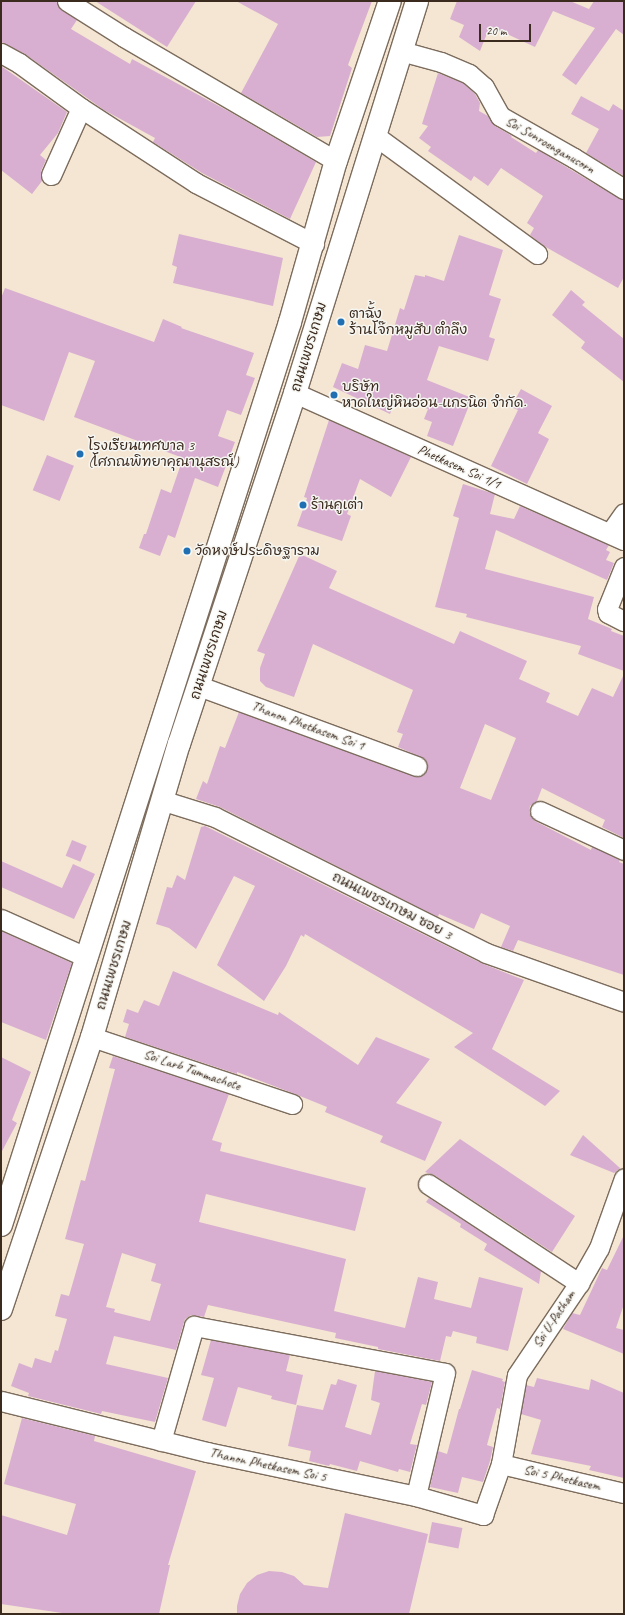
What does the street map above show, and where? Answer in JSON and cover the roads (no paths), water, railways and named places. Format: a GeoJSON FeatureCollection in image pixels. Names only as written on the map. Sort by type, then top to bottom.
{"type":"FeatureCollection","features":[{"type":"Feature","properties":{"kind":"main road","name":"ถนนเพชรเกษม"},"geometry":{"type":"LineString","coordinates":[[3,1216],[290,322],[314,244],[336,161],[390,1]]}},
{"type":"Feature","properties":{"kind":"main road","name":"ถนนเพชรเกษม"},"geometry":{"type":"LineString","coordinates":[[1,1309],[92,1037],[164,801],[179,744],[295,393],[374,135],[417,1]]}},
{"type":"Feature","properties":{"kind":"main road"},"geometry":{"type":"LineString","coordinates":[[290,322],[314,329]]}},
{"type":"Feature","properties":{"kind":"main road"},"geometry":{"type":"LineString","coordinates":[[157,733],[179,744]]}},
{"type":"Feature","properties":{"kind":"street"},"geometry":{"type":"LineString","coordinates":[[67,1],[124,37],[336,161]]}},
{"type":"Feature","properties":{"kind":"street","name":"Soi Sunroenganusorn"},"geometry":{"type":"LineString","coordinates":[[401,51],[441,62],[469,74],[484,88],[500,116],[574,158],[624,189]]}},
{"type":"Feature","properties":{"kind":"street"},"geometry":{"type":"LineString","coordinates":[[1,53],[19,63],[81,108],[196,183],[314,244]]}},
{"type":"Feature","properties":{"kind":"street"},"geometry":{"type":"LineString","coordinates":[[51,175],[81,108]]}},
{"type":"Feature","properties":{"kind":"street"},"geometry":{"type":"LineString","coordinates":[[374,135],[537,254]]}},
{"type":"Feature","properties":{"kind":"street","name":"Phetkasem Soi 1/1"},"geometry":{"type":"LineString","coordinates":[[295,393],[617,536]]}},
{"type":"Feature","properties":{"kind":"street"},"geometry":{"type":"LineString","coordinates":[[617,536],[624,513]]}},
{"type":"Feature","properties":{"kind":"street"},"geometry":{"type":"LineString","coordinates":[[624,566],[607,610],[608,613],[624,621]]}},
{"type":"Feature","properties":{"kind":"street","name":"Thanon Phetkasem Soi 1"},"geometry":{"type":"LineString","coordinates":[[199,686],[417,766]]}},
{"type":"Feature","properties":{"kind":"street","name":"ถนนเพชรเกษม ซอย 3"},"geometry":{"type":"LineString","coordinates":[[164,801],[215,818],[486,953],[624,1002]]}},
{"type":"Feature","properties":{"kind":"street"},"geometry":{"type":"LineString","coordinates":[[540,811],[624,850]]}},
{"type":"Feature","properties":{"kind":"street"},"geometry":{"type":"LineString","coordinates":[[1,919],[86,957]]}},
{"type":"Feature","properties":{"kind":"street","name":"Soi Larb Tummachote"},"geometry":{"type":"LineString","coordinates":[[92,1037],[292,1104]]}},
{"type":"Feature","properties":{"kind":"street","name":"Soi U-Patham"},"geometry":{"type":"LineString","coordinates":[[501,1464],[517,1375],[578,1283],[599,1248],[618,1211],[624,1178]]}},
{"type":"Feature","properties":{"kind":"street"},"geometry":{"type":"LineString","coordinates":[[428,1184],[578,1283]]}},
{"type":"Feature","properties":{"kind":"street"},"geometry":{"type":"LineString","coordinates":[[161,1441],[194,1326],[445,1373],[416,1496]]}},
{"type":"Feature","properties":{"kind":"street","name":"Thanon Phetkasem Soi 5"},"geometry":{"type":"LineString","coordinates":[[1,1401],[161,1441],[416,1496],[483,1515],[501,1464]]}},
{"type":"Feature","properties":{"kind":"street","name":"Soi 5 Phetkasem"},"geometry":{"type":"LineString","coordinates":[[501,1464],[624,1493]]}},
{"type":"Feature","properties":{"kind":"place","name":"ตาฉั้ง ร้านโจ๊กหมูสับ ตำลึง"},"geometry":{"type":"Point","coordinates":[341,322]}},
{"type":"Feature","properties":{"kind":"place","name":"บริษัท หาดใหญ่หินอ่อน-แกรนิต จำกัด."},"geometry":{"type":"Point","coordinates":[334,395]}},
{"type":"Feature","properties":{"kind":"place","name":"โรงเรียนเทศบาล 3 (โศภณพิทยาคุณานุสรณ์)"},"geometry":{"type":"Point","coordinates":[80,454]}},
{"type":"Feature","properties":{"kind":"place","name":"ร้านคูเต่า"},"geometry":{"type":"Point","coordinates":[303,505]}},
{"type":"Feature","properties":{"kind":"place","name":"วัดหงษ์ประดิษฐาราม"},"geometry":{"type":"Point","coordinates":[187,551]}}]}
